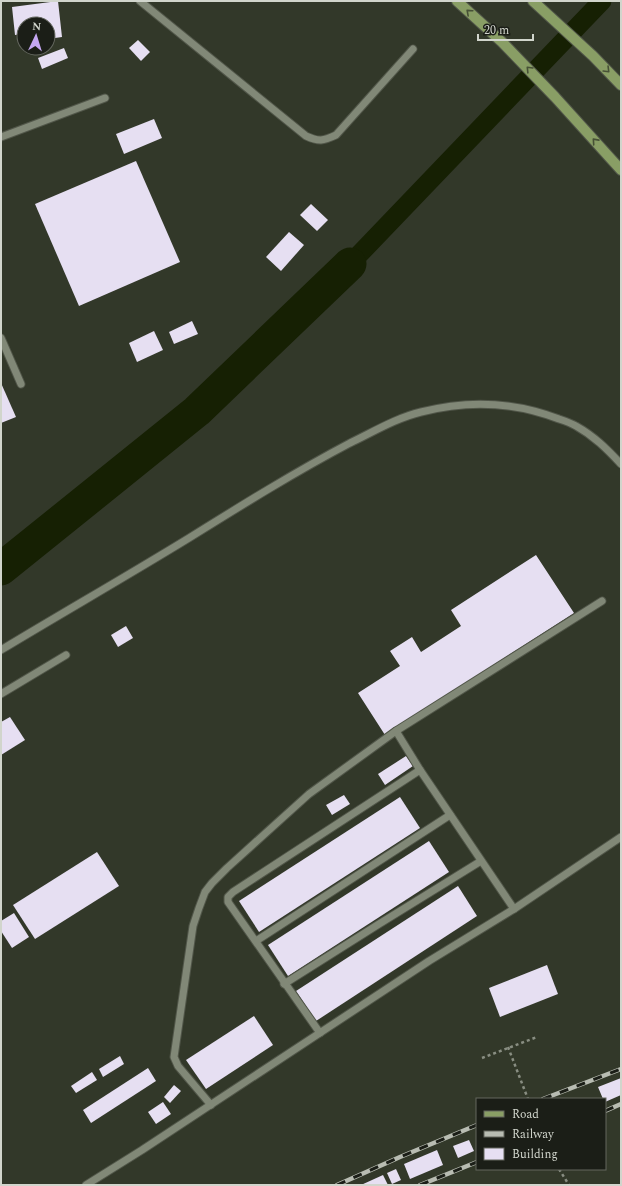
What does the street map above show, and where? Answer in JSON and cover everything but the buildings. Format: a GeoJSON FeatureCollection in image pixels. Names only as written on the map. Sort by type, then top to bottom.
{"type":"FeatureCollection","features":[{"type":"Feature","properties":{"kind":"main road"},"geometry":{"type":"LineString","coordinates":[[457,1],[502,42],[555,97],[621,170]]}},
{"type":"Feature","properties":{"kind":"main road"},"geometry":{"type":"LineString","coordinates":[[533,1],[593,56],[621,85]]}},
{"type":"Feature","properties":{"kind":"lane"},"geometry":{"type":"LineString","coordinates":[[140,1],[306,136],[315,140],[325,139],[336,135],[413,49]]}},
{"type":"Feature","properties":{"kind":"lane"},"geometry":{"type":"LineString","coordinates":[[1,137],[105,98]]}},
{"type":"Feature","properties":{"kind":"lane"},"geometry":{"type":"LineString","coordinates":[[1,338],[21,384]]}},
{"type":"Feature","properties":{"kind":"lane"},"geometry":{"type":"LineString","coordinates":[[1,650],[160,556],[316,461],[390,422],[420,412],[456,405],[481,404],[515,407],[545,414],[575,426],[601,443],[621,464]]}},
{"type":"Feature","properties":{"kind":"lane"},"geometry":{"type":"LineString","coordinates":[[210,1105],[178,1066],[174,1057],[193,926],[205,892],[212,882],[309,794],[396,731],[602,601]]}},
{"type":"Feature","properties":{"kind":"lane"},"geometry":{"type":"LineString","coordinates":[[1,694],[66,656]]}},
{"type":"Feature","properties":{"kind":"lane"},"geometry":{"type":"LineString","coordinates":[[396,731],[420,770],[514,908]]}},
{"type":"Feature","properties":{"kind":"lane"},"geometry":{"type":"LineString","coordinates":[[320,1032],[284,984],[228,902],[228,897],[233,892],[420,770]]}},
{"type":"Feature","properties":{"kind":"lane"},"geometry":{"type":"LineString","coordinates":[[256,941],[450,815]]}},
{"type":"Feature","properties":{"kind":"lane"},"geometry":{"type":"LineString","coordinates":[[86,1185],[621,837]]}},
{"type":"Feature","properties":{"kind":"lane"},"geometry":{"type":"LineString","coordinates":[[284,984],[481,861]]}},
{"type":"Feature","properties":{"kind":"path"},"geometry":{"type":"LineString","coordinates":[[482,1058],[537,1037]]}},
{"type":"Feature","properties":{"kind":"path"},"geometry":{"type":"LineString","coordinates":[[508,1047],[528,1098]]}},
{"type":"Feature","properties":{"kind":"path"},"geometry":{"type":"LineString","coordinates":[[559,1170],[569,1185]]}},
{"type":"Feature","properties":{"kind":"waterway"},"geometry":{"type":"LineString","coordinates":[[350,264],[602,1]]}},
{"type":"Feature","properties":{"kind":"waterway"},"geometry":{"type":"LineString","coordinates":[[1,569],[197,411],[350,264]]}},
{"type":"Feature","properties":{"kind":"railway"},"geometry":{"type":"LineString","coordinates":[[546,1098],[621,1069]]}},
{"type":"Feature","properties":{"kind":"railway"},"geometry":{"type":"LineString","coordinates":[[606,1111],[621,1104]]}},
{"type":"Feature","properties":{"kind":"railway"},"geometry":{"type":"LineString","coordinates":[[337,1185],[476,1125]]}},
{"type":"Feature","properties":{"kind":"railway"},"geometry":{"type":"LineString","coordinates":[[420,1185],[476,1162]]}}]}
